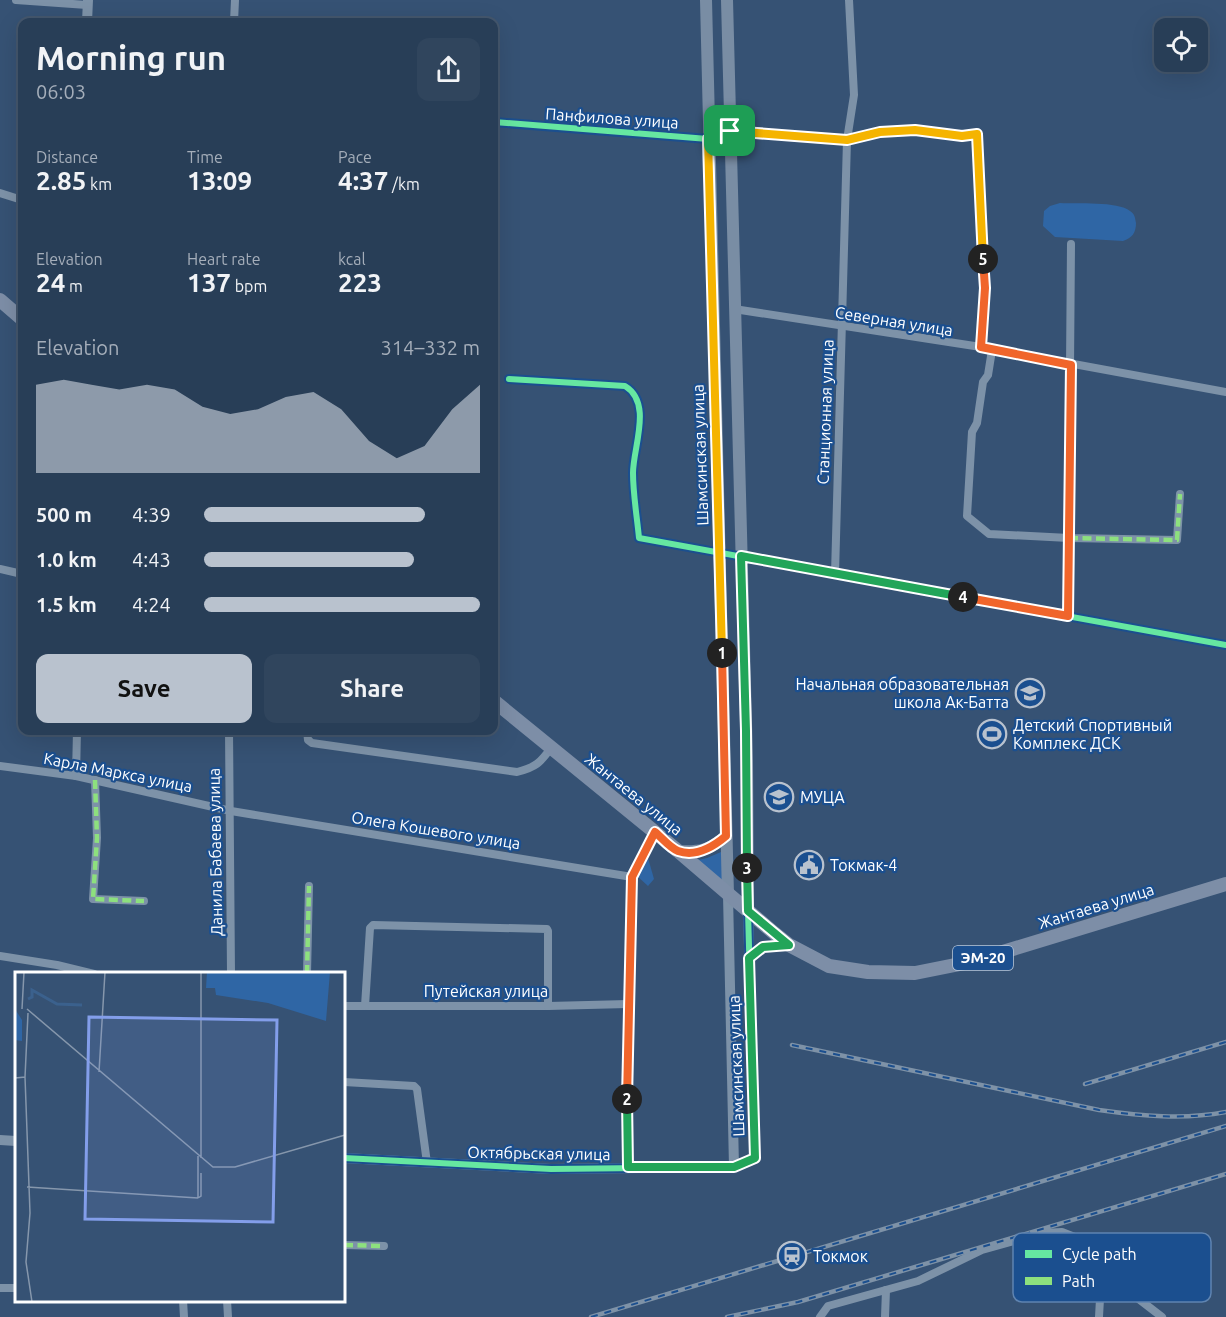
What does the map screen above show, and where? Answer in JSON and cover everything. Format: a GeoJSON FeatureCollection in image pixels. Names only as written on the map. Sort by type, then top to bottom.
{"type":"FeatureCollection","features":[{"type":"Feature","properties":{"kind":"main road","name":"Шамсинская улица"},"geometry":{"type":"LineString","coordinates":[[706,0],[728,895]]}},
{"type":"Feature","properties":{"kind":"main road","name":"Шамсинская улица"},"geometry":{"type":"LineString","coordinates":[[727,0],[747,751],[748,911]]}},
{"type":"Feature","properties":{"kind":"main road"},"geometry":{"type":"LineString","coordinates":[[0,300],[18,316]]}},
{"type":"Feature","properties":{"kind":"main road","name":"Жантаева улица"},"geometry":{"type":"LineString","coordinates":[[498,704],[678,850],[789,945],[829,966],[915,973],[970,962],[1226,884]]}},
{"type":"Feature","properties":{"kind":"main road"},"geometry":{"type":"LineString","coordinates":[[678,850],[704,850],[726,836]]}},
{"type":"Feature","properties":{"kind":"street"},"geometry":{"type":"LineString","coordinates":[[16,0],[87,3]]}},
{"type":"Feature","properties":{"kind":"street"},"geometry":{"type":"LineString","coordinates":[[234,18],[235,0]]}},
{"type":"Feature","properties":{"kind":"street","name":"Станционная улица"},"geometry":{"type":"LineString","coordinates":[[835,574],[847,140],[854,95],[849,0]]}},
{"type":"Feature","properties":{"kind":"street","name":"Панфилова улица"},"geometry":{"type":"LineString","coordinates":[[498,122],[708,139],[730,131],[847,140],[880,132],[915,130],[962,136],[977,134],[985,288],[981,347]]}},
{"type":"Feature","properties":{"kind":"street"},"geometry":{"type":"LineString","coordinates":[[0,194],[18,199]]}},
{"type":"Feature","properties":{"kind":"street"},"geometry":{"type":"LineString","coordinates":[[1068,616],[1071,244]]}},
{"type":"Feature","properties":{"kind":"street","name":"Северная улица"},"geometry":{"type":"LineString","coordinates":[[734,309],[981,347],[1226,392]]}},
{"type":"Feature","properties":{"kind":"street"},"geometry":{"type":"LineString","coordinates":[[993,350],[972,432],[967,516],[989,534],[1177,540],[1180,494]]}},
{"type":"Feature","properties":{"kind":"street"},"geometry":{"type":"LineString","coordinates":[[509,379],[625,386],[632,390],[637,398],[639,410],[633,472],[639,538],[1226,645]]}},
{"type":"Feature","properties":{"kind":"street"},"geometry":{"type":"LineString","coordinates":[[0,569],[18,573]]}},
{"type":"Feature","properties":{"kind":"street"},"geometry":{"type":"LineString","coordinates":[[76,776],[77,735]]}},
{"type":"Feature","properties":{"kind":"street","name":"Данила Бабаева улица"},"geometry":{"type":"LineString","coordinates":[[228,735],[233,811],[231,972]]}},
{"type":"Feature","properties":{"kind":"street"},"geometry":{"type":"LineString","coordinates":[[308,735],[308,740],[312,743],[517,772],[541,762],[551,748]]}},
{"type":"Feature","properties":{"kind":"street","name":"Карла Маркса улица"},"geometry":{"type":"LineString","coordinates":[[0,766],[76,776],[233,811]]}},
{"type":"Feature","properties":{"kind":"street"},"geometry":{"type":"LineString","coordinates":[[94,780],[97,838],[93,899],[144,901]]}},
{"type":"Feature","properties":{"kind":"street","name":"Олега Кошевого улица"},"geometry":{"type":"LineString","coordinates":[[233,811],[632,877]]}},
{"type":"Feature","properties":{"kind":"street"},"geometry":{"type":"LineString","coordinates":[[628,1167],[628,1004],[632,877],[655,832]]}},
{"type":"Feature","properties":{"kind":"street"},"geometry":{"type":"LineString","coordinates":[[308,972],[309,886]]}},
{"type":"Feature","properties":{"kind":"street","name":"Шамсинская улица"},"geometry":{"type":"LineString","coordinates":[[728,895],[734,1167],[755,1158],[748,911]]}},
{"type":"Feature","properties":{"kind":"street"},"geometry":{"type":"LineString","coordinates":[[365,1006],[370,928],[373,924],[547,929],[548,1006]]}},
{"type":"Feature","properties":{"kind":"street"},"geometry":{"type":"LineString","coordinates":[[749,958],[763,947],[789,945]]}},
{"type":"Feature","properties":{"kind":"street"},"geometry":{"type":"LineString","coordinates":[[0,956],[86,972]]}},
{"type":"Feature","properties":{"kind":"street","name":"Путейская улица"},"geometry":{"type":"LineString","coordinates":[[345,1005],[628,1004]]}},
{"type":"Feature","properties":{"kind":"street"},"geometry":{"type":"LineString","coordinates":[[345,1082],[414,1086],[417,1089],[427,1163]]}},
{"type":"Feature","properties":{"kind":"street"},"geometry":{"type":"LineString","coordinates":[[0,1140],[15,1141]]}},
{"type":"Feature","properties":{"kind":"street","name":"Октябрьская улица"},"geometry":{"type":"LineString","coordinates":[[345,1158],[551,1169],[734,1167]]}},
{"type":"Feature","properties":{"kind":"street"},"geometry":{"type":"LineString","coordinates":[[1042,1233],[1065,1233]]}},
{"type":"Feature","properties":{"kind":"street"},"geometry":{"type":"LineString","coordinates":[[820,1317],[828,1306],[918,1281],[982,1250],[1013,1241]]}},
{"type":"Feature","properties":{"kind":"street"},"geometry":{"type":"LineString","coordinates":[[345,1245],[384,1246]]}},
{"type":"Feature","properties":{"kind":"street"},"geometry":{"type":"LineString","coordinates":[[885,1317],[886,1290]]}},
{"type":"Feature","properties":{"kind":"street"},"geometry":{"type":"LineString","coordinates":[[183,1302],[184,1317]]}},
{"type":"Feature","properties":{"kind":"street"},"geometry":{"type":"LineString","coordinates":[[227,1302],[228,1317]]}},
{"type":"Feature","properties":{"kind":"street"},"geometry":{"type":"LineString","coordinates":[[1099,1317],[1100,1302]]}},
{"type":"Feature","properties":{"kind":"street"},"geometry":{"type":"LineString","coordinates":[[1143,1302],[1162,1317]]}},
{"type":"Feature","properties":{"kind":"shaded area"},"geometry":{"type":"Polygon","coordinates":[[[1060,203],[1107,204],[1124,208],[1132,212],[1134,216],[1135,230],[1131,237],[1123,241],[1055,237],[1043,226],[1044,211],[1060,203]]]}},
{"type":"Feature","properties":{"kind":"shaded area"},"geometry":{"type":"Polygon","coordinates":[[[721,852],[724,882],[698,860],[721,852]]]}},
{"type":"Feature","properties":{"kind":"shaded area"},"geometry":{"type":"Polygon","coordinates":[[[648,858],[654,879],[648,886],[636,875],[648,858]]]}},
{"type":"Feature","properties":{"kind":"railway"},"geometry":{"type":"LineString","coordinates":[[1085,1084],[1226,1042]]}},
{"type":"Feature","properties":{"kind":"railway"},"geometry":{"type":"LineString","coordinates":[[792,1045],[1099,1110],[1162,1116],[1194,1116],[1226,1112]]}},
{"type":"Feature","properties":{"kind":"railway"},"geometry":{"type":"LineString","coordinates":[[591,1317],[1226,1126]]}},
{"type":"Feature","properties":{"kind":"railway"},"geometry":{"type":"LineString","coordinates":[[1029,1233],[1226,1174]]}},
{"type":"Feature","properties":{"kind":"railway"},"geometry":{"type":"LineString","coordinates":[[727,1317],[798,1302],[1013,1238]]}},
{"type":"Feature","properties":{"kind":"marked path"},"geometry":{"type":"LineString","coordinates":[[1069,538],[1177,540],[1180,494]]}},
{"type":"Feature","properties":{"kind":"marked path"},"geometry":{"type":"LineString","coordinates":[[95,780],[97,838],[93,899],[144,901]]}},
{"type":"Feature","properties":{"kind":"marked path"},"geometry":{"type":"LineString","coordinates":[[307,972],[309,886]]}},
{"type":"Feature","properties":{"kind":"marked path"},"geometry":{"type":"LineString","coordinates":[[345,1245],[384,1246]]}},
{"type":"Feature","properties":{"kind":"cycle path"},"geometry":{"type":"LineString","coordinates":[[498,122],[708,139],[730,131],[847,140],[880,132],[915,130],[962,136],[977,134],[985,288],[981,347]]}},
{"type":"Feature","properties":{"kind":"cycle path"},"geometry":{"type":"LineString","coordinates":[[509,379],[625,386],[633,394],[640,414],[633,473],[639,538],[1226,645]]}},
{"type":"Feature","properties":{"kind":"cycle path"},"geometry":{"type":"LineString","coordinates":[[345,1158],[551,1169],[734,1167],[755,1158],[748,911]]}},
{"type":"Feature","properties":{"kind":"place","name":"Начальная образовательная школа Ак-Батта"},"geometry":{"type":"Point","coordinates":[1030,693]}},
{"type":"Feature","properties":{"kind":"place","name":"Детский Спортивный Комплекс ДСК"},"geometry":{"type":"Point","coordinates":[992,734]}},
{"type":"Feature","properties":{"kind":"place","name":"МУЦА"},"geometry":{"type":"Point","coordinates":[779,797]}},
{"type":"Feature","properties":{"kind":"place","name":"Токмак-4"},"geometry":{"type":"Point","coordinates":[809,865]}},
{"type":"Feature","properties":{"kind":"place","name":"Токмок"},"geometry":{"type":"Point","coordinates":[792,1256]}},
{"type":"Feature","properties":{"kind":"route"},"geometry":{"type":"LineString","coordinates":[[915,130],[962,136],[977,134],[985,288],[981,347],[1071,365],[1068,616],[741,556],[747,760],[748,911],[789,945],[763,947],[749,958],[755,1158],[734,1167],[628,1167],[628,1004],[632,877],[655,832],[678,850],[694,852],[715,845],[726,836],[708,139],[730,131],[847,140],[880,132],[915,130]]}}]}
